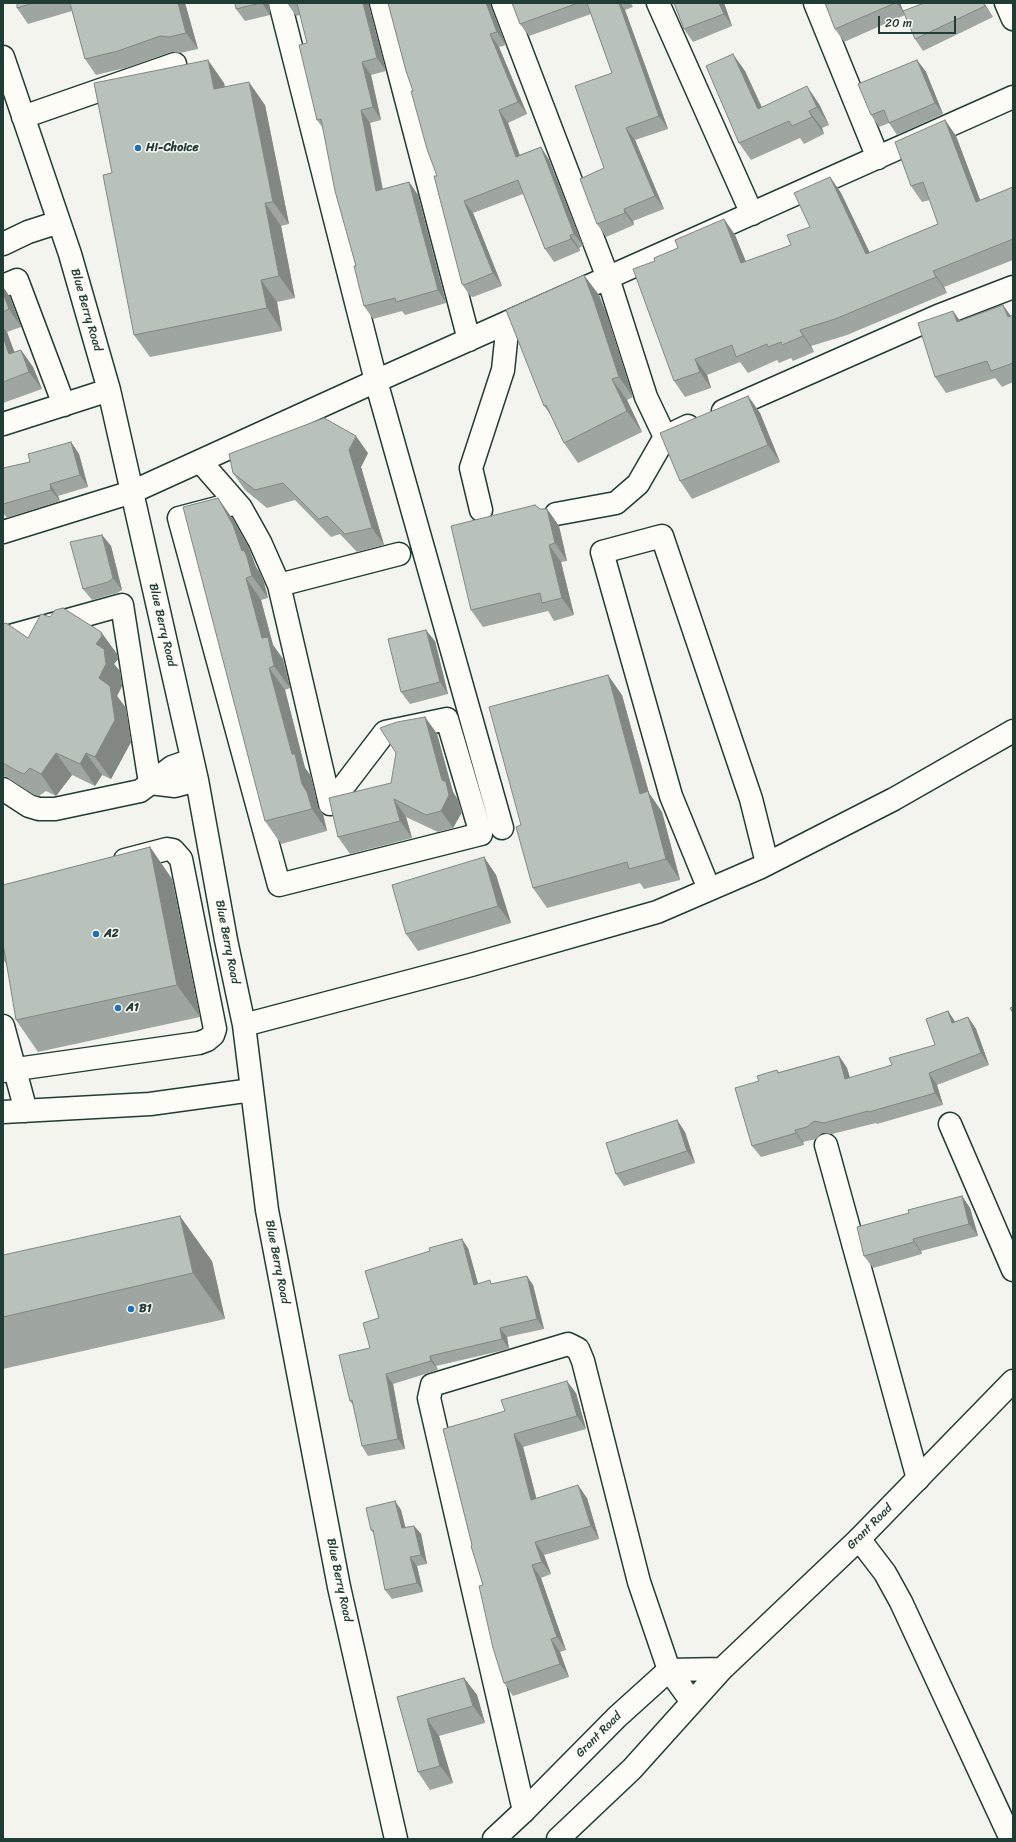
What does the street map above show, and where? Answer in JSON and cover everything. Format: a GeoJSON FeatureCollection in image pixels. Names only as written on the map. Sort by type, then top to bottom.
{"type":"FeatureCollection","features":[{"type":"Feature","properties":{"kind":"street"},"geometry":{"type":"LineString","coordinates":[[280,3],[376,381],[502,828]]}},
{"type":"Feature","properties":{"kind":"street"},"geometry":{"type":"LineString","coordinates":[[381,3],[469,340]]}},
{"type":"Feature","properties":{"kind":"street"},"geometry":{"type":"LineString","coordinates":[[503,3],[608,278],[646,397],[665,437]]}},
{"type":"Feature","properties":{"kind":"street"},"geometry":{"type":"LineString","coordinates":[[659,3],[752,214]]}},
{"type":"Feature","properties":{"kind":"street"},"geometry":{"type":"LineString","coordinates":[[815,3],[878,158]]}},
{"type":"Feature","properties":{"kind":"street"},"geometry":{"type":"LineString","coordinates":[[1006,3],[1013,19]]}},
{"type":"Feature","properties":{"kind":"street","name":"Blue Berry Road"},"geometry":{"type":"LineString","coordinates":[[3,57],[70,254],[109,390],[194,770],[226,940],[244,1025],[267,1210],[336,1571],[396,1839]]}},
{"type":"Feature","properties":{"kind":"street"},"geometry":{"type":"LineString","coordinates":[[23,117],[175,64]]}},
{"type":"Feature","properties":{"kind":"street"},"geometry":{"type":"LineString","coordinates":[[3,532],[132,492],[376,381],[1013,97]]}},
{"type":"Feature","properties":{"kind":"street"},"geometry":{"type":"LineString","coordinates":[[3,244],[28,232],[59,222]]}},
{"type":"Feature","properties":{"kind":"street"},"geometry":{"type":"LineString","coordinates":[[3,286],[17,280],[64,405]]}},
{"type":"Feature","properties":{"kind":"street"},"geometry":{"type":"LineString","coordinates":[[556,514],[616,503],[638,484],[665,437],[938,316],[1013,288]]}},
{"type":"Feature","properties":{"kind":"street"},"geometry":{"type":"LineString","coordinates":[[481,510],[471,468],[503,370],[508,322]]}},
{"type":"Feature","properties":{"kind":"street"},"geometry":{"type":"LineString","coordinates":[[3,424],[109,390]]}},
{"type":"Feature","properties":{"kind":"street"},"geometry":{"type":"LineString","coordinates":[[200,461],[241,508],[260,542],[279,585],[330,804],[385,732],[447,719],[480,834],[279,885],[179,518],[236,503]]}},
{"type":"Feature","properties":{"kind":"street"},"geometry":{"type":"LineString","coordinates":[[709,889],[671,796],[602,552],[662,536],[750,799],[768,863]]}},
{"type":"Feature","properties":{"kind":"street"},"geometry":{"type":"LineString","coordinates":[[279,585],[399,554]]}},
{"type":"Feature","properties":{"kind":"street"},"geometry":{"type":"LineString","coordinates":[[3,638],[122,605],[150,783]]}},
{"type":"Feature","properties":{"kind":"street"},"geometry":{"type":"LineString","coordinates":[[244,1025],[471,965],[657,912],[768,863],[894,799],[1013,731]]}},
{"type":"Feature","properties":{"kind":"street"},"geometry":{"type":"LineString","coordinates":[[3,789],[29,806],[39,809],[55,809],[140,791],[172,767],[194,770]]}},
{"type":"Feature","properties":{"kind":"street"},"geometry":{"type":"LineString","coordinates":[[9,1070],[199,1043],[208,1040],[216,1029],[181,860],[173,850],[167,849],[108,864]]}},
{"type":"Feature","properties":{"kind":"street"},"geometry":{"type":"LineString","coordinates":[[3,1026],[9,1070],[26,1111]]}},
{"type":"Feature","properties":{"kind":"street"},"geometry":{"type":"LineString","coordinates":[[3,1112],[150,1104],[252,1090]]}},
{"type":"Feature","properties":{"kind":"street"},"geometry":{"type":"LineString","coordinates":[[950,1124],[1013,1270]]}},
{"type":"Feature","properties":{"kind":"street"},"geometry":{"type":"LineString","coordinates":[[826,1145],[918,1478]]}},
{"type":"Feature","properties":{"kind":"street"},"geometry":{"type":"LineString","coordinates":[[524,1812],[429,1398],[432,1385],[568,1344],[578,1349],[583,1361],[639,1582],[669,1670],[692,1702]]}},
{"type":"Feature","properties":{"kind":"street","name":"Grant Road"},"geometry":{"type":"LineString","coordinates":[[558,1839],[632,1769],[722,1669],[859,1539],[1013,1381]]}},
{"type":"Feature","properties":{"kind":"street"},"geometry":{"type":"LineString","coordinates":[[859,1539],[885,1573],[901,1602],[1012,1839]]}},
{"type":"Feature","properties":{"kind":"street"},"geometry":{"type":"LineString","coordinates":[[669,1670],[722,1669]]}},
{"type":"Feature","properties":{"kind":"street","name":"Grant Road"},"geometry":{"type":"LineString","coordinates":[[494,1839],[524,1812],[617,1717],[669,1670]]}},
{"type":"Feature","properties":{"kind":"building"},"geometry":{"type":"Polygon","coordinates":[[[17,3],[33,3],[17,8],[17,3]]]}},
{"type":"Feature","properties":{"kind":"building"},"geometry":{"type":"Polygon","coordinates":[[[70,3],[178,3],[186,33],[169,37],[160,36],[118,51],[85,59],[70,3]]]}},
{"type":"Feature","properties":{"kind":"building"},"geometry":{"type":"Polygon","coordinates":[[[235,3],[260,3],[236,9],[235,3]]]}},
{"type":"Feature","properties":{"kind":"building"},"geometry":{"type":"Polygon","coordinates":[[[297,3],[363,3],[377,58],[362,62],[373,107],[361,110],[376,191],[409,182],[438,290],[396,302],[395,298],[364,306],[354,266],[356,266],[335,191],[321,119],[317,120],[299,45],[307,43],[297,3]]]}},
{"type":"Feature","properties":{"kind":"building"},"geometry":{"type":"Polygon","coordinates":[[[388,3],[486,3],[497,32],[490,34],[518,102],[499,110],[516,157],[541,147],[574,234],[570,235],[571,239],[545,249],[518,180],[464,201],[493,273],[464,285],[462,284],[434,176],[437,176],[427,149],[411,91],[413,91],[406,71],[388,3]]]}},
{"type":"Feature","properties":{"kind":"building"},"geometry":{"type":"Polygon","coordinates":[[[512,3],[578,3],[520,24],[512,3]]]}},
{"type":"Feature","properties":{"kind":"building"},"geometry":{"type":"Polygon","coordinates":[[[587,3],[619,3],[659,116],[626,128],[655,196],[624,209],[625,213],[597,224],[580,179],[604,168],[575,86],[612,73],[587,3]]]}},
{"type":"Feature","properties":{"kind":"building"},"geometry":{"type":"Polygon","coordinates":[[[674,3],[719,3],[724,14],[684,29],[674,3]]]}},
{"type":"Feature","properties":{"kind":"building"},"geometry":{"type":"Polygon","coordinates":[[[825,3],[895,3],[835,29],[825,3]]]}},
{"type":"Feature","properties":{"kind":"building"},"geometry":{"type":"Polygon","coordinates":[[[924,3],[983,3],[985,6],[915,39],[903,11],[924,3]]]}},
{"type":"Feature","properties":{"kind":"building"},"geometry":{"type":"Polygon","coordinates":[[[733,54],[758,109],[807,86],[817,107],[809,111],[812,117],[792,126],[789,121],[739,143],[706,66],[733,54]]]}},
{"type":"Feature","properties":{"kind":"building"},"geometry":{"type":"Polygon","coordinates":[[[208,60],[214,89],[249,82],[273,202],[265,203],[279,276],[261,280],[267,308],[134,335],[103,175],[112,173],[94,83],[208,60]]]}},
{"type":"Feature","properties":{"kind":"building"},"geometry":{"type":"Polygon","coordinates":[[[917,60],[935,103],[889,123],[884,110],[871,115],[858,84],[917,60]]]}},
{"type":"Feature","properties":{"kind":"building"},"geometry":{"type":"Polygon","coordinates":[[[945,120],[976,202],[1013,187],[1013,239],[933,271],[936,277],[835,319],[800,330],[803,336],[782,345],[781,342],[768,347],[767,344],[736,357],[732,345],[695,359],[700,372],[674,381],[633,269],[655,261],[654,258],[678,248],[675,240],[724,219],[741,263],[791,245],[787,235],[810,227],[794,193],[830,177],[866,254],[938,224],[923,182],[911,186],[895,142],[945,120]]]}},
{"type":"Feature","properties":{"kind":"building"},"geometry":{"type":"Polygon","coordinates":[[[584,275],[619,377],[612,379],[627,411],[564,443],[546,405],[544,406],[506,310],[584,275]]]}},
{"type":"Feature","properties":{"kind":"building"},"geometry":{"type":"Polygon","coordinates":[[[3,293],[9,309],[3,312],[3,293]]]}},
{"type":"Feature","properties":{"kind":"building"},"geometry":{"type":"Polygon","coordinates":[[[1003,305],[1008,317],[1013,315],[1013,363],[991,371],[987,361],[935,377],[918,323],[953,311],[957,322],[1003,305]]]}},
{"type":"Feature","properties":{"kind":"building"},"geometry":{"type":"Polygon","coordinates":[[[3,337],[9,354],[21,350],[29,372],[3,382],[3,337]]]}},
{"type":"Feature","properties":{"kind":"building"},"geometry":{"type":"Polygon","coordinates":[[[748,396],[768,445],[680,481],[660,433],[748,396]]]}},
{"type":"Feature","properties":{"kind":"building"},"geometry":{"type":"Polygon","coordinates":[[[324,418],[356,436],[349,450],[372,528],[345,534],[327,516],[319,519],[283,483],[255,490],[233,473],[229,454],[324,418]]]}},
{"type":"Feature","properties":{"kind":"building"},"geometry":{"type":"Polygon","coordinates":[[[71,442],[80,475],[50,484],[51,490],[3,504],[3,468],[30,462],[28,454],[71,442]]]}},
{"type":"Feature","properties":{"kind":"building"},"geometry":{"type":"Polygon","coordinates":[[[218,498],[233,525],[242,551],[244,550],[247,557],[252,576],[246,578],[262,638],[268,637],[274,666],[269,668],[292,754],[295,754],[302,784],[307,792],[312,809],[265,821],[183,507],[218,498]]]}},
{"type":"Feature","properties":{"kind":"building"},"geometry":{"type":"Polygon","coordinates":[[[535,505],[540,509],[547,509],[555,543],[549,545],[562,598],[542,603],[540,593],[471,610],[451,526],[535,505]]]}},
{"type":"Feature","properties":{"kind":"building"},"geometry":{"type":"Polygon","coordinates":[[[102,535],[113,578],[108,582],[83,589],[70,542],[102,535]]]}},
{"type":"Feature","properties":{"kind":"building"},"geometry":{"type":"Polygon","coordinates":[[[63,608],[101,632],[102,636],[96,644],[104,649],[106,664],[99,678],[110,686],[115,720],[95,757],[86,753],[80,764],[56,753],[41,774],[30,768],[24,774],[3,763],[3,624],[6,623],[28,638],[41,614],[50,617],[55,610],[63,608]]]}},
{"type":"Feature","properties":{"kind":"building"},"geometry":{"type":"Polygon","coordinates":[[[426,630],[440,682],[401,692],[388,639],[426,630]]]}},
{"type":"Feature","properties":{"kind":"building"},"geometry":{"type":"Polygon","coordinates":[[[608,675],[640,794],[648,791],[666,859],[629,869],[627,862],[533,888],[516,827],[521,825],[489,707],[608,675]]]}},
{"type":"Feature","properties":{"kind":"building"},"geometry":{"type":"Polygon","coordinates":[[[425,717],[442,780],[446,782],[449,795],[441,811],[426,815],[394,799],[400,821],[338,837],[329,798],[391,783],[396,753],[380,728],[397,722],[425,717]]]}},
{"type":"Feature","properties":{"kind":"building"},"geometry":{"type":"Polygon","coordinates":[[[150,847],[177,985],[16,1020],[3,943],[3,885],[150,847]]]}},
{"type":"Feature","properties":{"kind":"building"},"geometry":{"type":"Polygon","coordinates":[[[484,857],[498,906],[406,934],[392,885],[484,857]]]}},
{"type":"Feature","properties":{"kind":"building"},"geometry":{"type":"Polygon","coordinates":[[[948,1011],[952,1023],[968,1017],[981,1053],[929,1073],[935,1093],[824,1123],[814,1121],[807,1127],[795,1130],[796,1133],[752,1146],[735,1088],[759,1081],[757,1076],[777,1070],[778,1073],[839,1056],[845,1079],[892,1065],[889,1058],[935,1045],[926,1019],[948,1011]]]}},
{"type":"Feature","properties":{"kind":"building"},"geometry":{"type":"Polygon","coordinates":[[[677,1120],[687,1151],[616,1174],[606,1143],[677,1120]]]}},
{"type":"Feature","properties":{"kind":"building"},"geometry":{"type":"Polygon","coordinates":[[[962,1196],[969,1224],[913,1239],[914,1242],[864,1256],[857,1227],[909,1213],[908,1210],[962,1196]]]}},
{"type":"Feature","properties":{"kind":"building"},"geometry":{"type":"Polygon","coordinates":[[[180,1216],[193,1273],[3,1317],[3,1255],[180,1216]]]}},
{"type":"Feature","properties":{"kind":"building"},"geometry":{"type":"Polygon","coordinates":[[[462,1239],[474,1285],[490,1280],[491,1284],[527,1276],[537,1319],[500,1328],[502,1339],[430,1356],[431,1361],[386,1374],[398,1439],[362,1446],[352,1400],[350,1401],[339,1355],[370,1348],[363,1323],[379,1318],[365,1271],[430,1251],[429,1248],[462,1239]]]}},
{"type":"Feature","properties":{"kind":"building"},"geometry":{"type":"Polygon","coordinates":[[[567,1381],[577,1416],[514,1434],[531,1500],[578,1485],[591,1526],[535,1542],[542,1562],[532,1565],[557,1637],[551,1639],[560,1664],[504,1683],[493,1648],[479,1586],[483,1585],[471,1546],[472,1545],[443,1429],[505,1411],[501,1400],[567,1381]]]}},
{"type":"Feature","properties":{"kind":"building"},"geometry":{"type":"Polygon","coordinates":[[[395,1501],[402,1528],[414,1526],[421,1555],[410,1557],[417,1583],[385,1590],[373,1530],[371,1530],[366,1508],[395,1501]]]}},
{"type":"Feature","properties":{"kind":"building"},"geometry":{"type":"Polygon","coordinates":[[[464,1678],[473,1706],[427,1719],[440,1766],[418,1772],[397,1697],[464,1678]]]}},
{"type":"Feature","properties":{"kind":"place","name":"Hi-Choice"},"geometry":{"type":"Point","coordinates":[138,148]}},
{"type":"Feature","properties":{"kind":"place","name":"A2"},"geometry":{"type":"Point","coordinates":[96,934]}},
{"type":"Feature","properties":{"kind":"place","name":"A1"},"geometry":{"type":"Point","coordinates":[118,1008]}},
{"type":"Feature","properties":{"kind":"place","name":"B1"},"geometry":{"type":"Point","coordinates":[131,1309]}}]}
